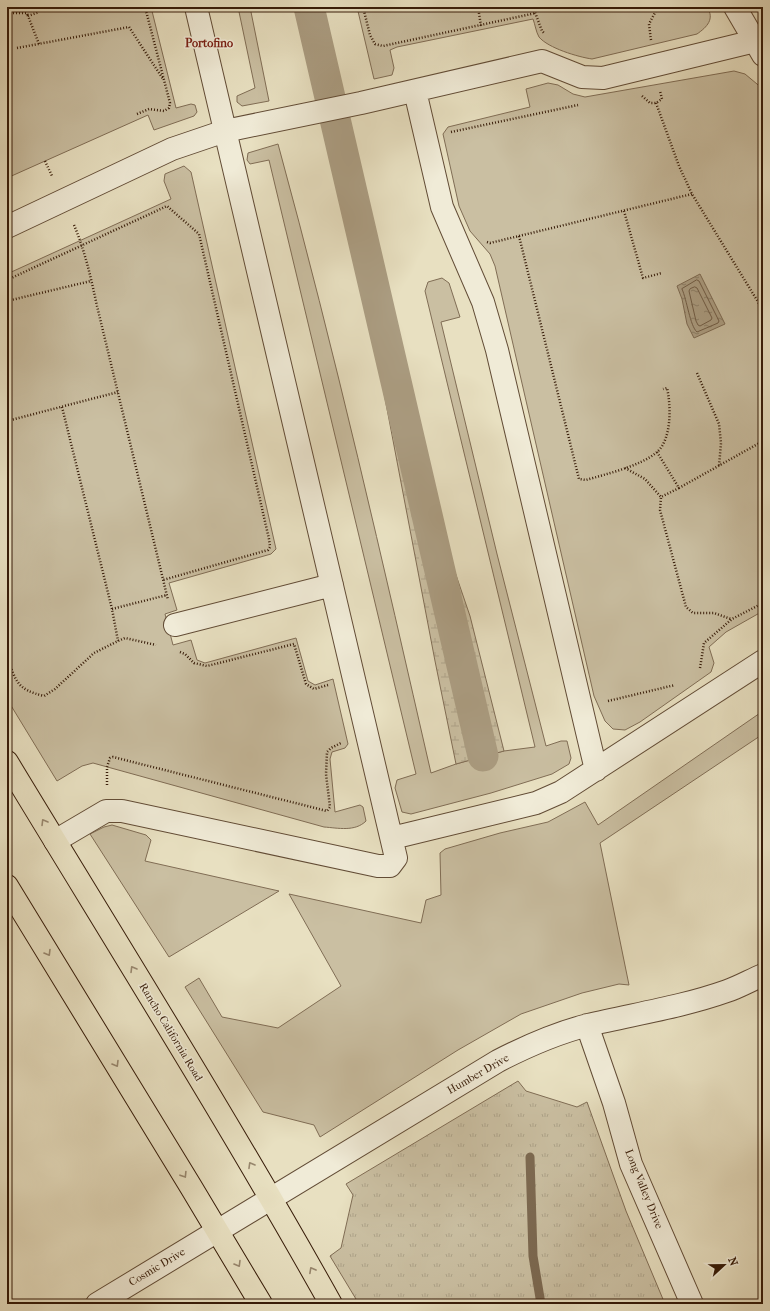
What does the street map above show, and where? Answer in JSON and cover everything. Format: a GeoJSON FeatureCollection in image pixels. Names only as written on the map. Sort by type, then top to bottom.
{"type":"FeatureCollection","features":[{"type":"Feature","properties":{"kind":"main road","name":"Rancho California Road"},"geometry":{"type":"LineString","coordinates":[[7,762],[202,1082],[297,1242],[331,1304]]}},
{"type":"Feature","properties":{"kind":"main road"},"geometry":{"type":"LineString","coordinates":[[7,886],[218,1230],[261,1304]]}},
{"type":"Feature","properties":{"kind":"street"},"geometry":{"type":"LineString","coordinates":[[55,841],[78,826],[106,811],[122,811],[378,866],[390,866],[396,858],[196,7]]}},
{"type":"Feature","properties":{"kind":"street"},"geometry":{"type":"LineString","coordinates":[[7,227],[172,149],[225,131],[361,103],[542,61],[582,77],[603,78],[656,65],[759,48],[735,7]]}},
{"type":"Feature","properties":{"kind":"street"},"geometry":{"type":"LineString","coordinates":[[415,91],[442,207],[483,302],[497,350],[596,770]]}},
{"type":"Feature","properties":{"kind":"street"},"geometry":{"type":"LineString","coordinates":[[175,625],[332,585]]}},
{"type":"Feature","properties":{"kind":"street"},"geometry":{"type":"LineString","coordinates":[[392,838],[536,803],[561,792],[763,661]]}},
{"type":"Feature","properties":{"kind":"street","name":"Humber Drive"},"geometry":{"type":"LineString","coordinates":[[218,1230],[498,1061],[534,1043],[587,1025],[660,1010],[728,991],[763,975]]}},
{"type":"Feature","properties":{"kind":"street","name":"Long Valley Drive"},"geometry":{"type":"LineString","coordinates":[[587,1025],[614,1103],[631,1164],[692,1304]]}},
{"type":"Feature","properties":{"kind":"street","name":"Cosmic Drive"},"geometry":{"type":"LineString","coordinates":[[97,1304],[218,1230]]}},
{"type":"Feature","properties":{"kind":"path"},"geometry":{"type":"LineString","coordinates":[[137,114],[149,109],[164,111],[169,108],[170,103],[145,7]]}},
{"type":"Feature","properties":{"kind":"path"},"geometry":{"type":"LineString","coordinates":[[363,7],[370,36],[374,44],[378,46],[481,26],[536,13]]}},
{"type":"Feature","properties":{"kind":"path"},"geometry":{"type":"LineString","coordinates":[[478,7],[481,26]]}},
{"type":"Feature","properties":{"kind":"path"},"geometry":{"type":"LineString","coordinates":[[533,7],[542,31],[547,36]]}},
{"type":"Feature","properties":{"kind":"path"},"geometry":{"type":"LineString","coordinates":[[639,93],[650,103],[656,103],[662,99],[649,24],[658,7]]}},
{"type":"Feature","properties":{"kind":"path"},"geometry":{"type":"LineString","coordinates":[[28,16],[39,12]]}},
{"type":"Feature","properties":{"kind":"path"},"geometry":{"type":"LineString","coordinates":[[7,13],[27,13],[39,44]]}},
{"type":"Feature","properties":{"kind":"path"},"geometry":{"type":"LineString","coordinates":[[17,48],[129,27],[163,79]]}},
{"type":"Feature","properties":{"kind":"path"},"geometry":{"type":"LineString","coordinates":[[644,41],[652,40]]}},
{"type":"Feature","properties":{"kind":"path"},"geometry":{"type":"LineString","coordinates":[[656,103],[679,166],[692,194],[763,310]]}},
{"type":"Feature","properties":{"kind":"path"},"geometry":{"type":"LineString","coordinates":[[426,138],[585,104]]}},
{"type":"Feature","properties":{"kind":"path"},"geometry":{"type":"LineString","coordinates":[[45,161],[82,245],[175,625]]}},
{"type":"Feature","properties":{"kind":"path"},"geometry":{"type":"LineString","coordinates":[[484,240],[490,243],[692,194]]}},
{"type":"Feature","properties":{"kind":"path"},"geometry":{"type":"LineString","coordinates":[[7,280],[167,206],[198,234],[202,244],[270,547],[268,550],[163,580]]}},
{"type":"Feature","properties":{"kind":"path"},"geometry":{"type":"LineString","coordinates":[[624,211],[643,278],[662,273]]}},
{"type":"Feature","properties":{"kind":"path"},"geometry":{"type":"LineString","coordinates":[[519,236],[579,479],[586,480],[635,465],[658,452],[665,440],[670,415],[670,400],[667,388],[663,389]]}},
{"type":"Feature","properties":{"kind":"path"},"geometry":{"type":"LineString","coordinates":[[7,301],[91,281]]}},
{"type":"Feature","properties":{"kind":"path"},"geometry":{"type":"LineString","coordinates":[[697,373],[719,424],[721,443],[720,466]]}},
{"type":"Feature","properties":{"kind":"path"},"geometry":{"type":"LineString","coordinates":[[7,421],[118,392]]}},
{"type":"Feature","properties":{"kind":"path"},"geometry":{"type":"LineString","coordinates":[[62,407],[112,609],[118,641]]}},
{"type":"Feature","properties":{"kind":"path"},"geometry":{"type":"LineString","coordinates":[[661,497],[720,466],[763,441]]}},
{"type":"Feature","properties":{"kind":"path"},"geometry":{"type":"LineString","coordinates":[[658,452],[679,488]]}},
{"type":"Feature","properties":{"kind":"path"},"geometry":{"type":"LineString","coordinates":[[624,468],[645,479],[661,497],[660,510],[686,607],[693,613],[714,613],[732,620]]}},
{"type":"Feature","properties":{"kind":"path"},"geometry":{"type":"LineString","coordinates":[[112,609],[167,595]]}},
{"type":"Feature","properties":{"kind":"path"},"geometry":{"type":"LineString","coordinates":[[698,671],[701,667],[704,643],[732,620],[763,603]]}},
{"type":"Feature","properties":{"kind":"path"},"geometry":{"type":"LineString","coordinates":[[7,658],[16,682],[29,692],[44,696],[55,689],[94,653],[125,638],[161,646]]}},
{"type":"Feature","properties":{"kind":"path"},"geometry":{"type":"LineString","coordinates":[[179,652],[194,662],[207,666],[294,644],[306,684],[314,689],[331,684]]}},
{"type":"Feature","properties":{"kind":"path"},"geometry":{"type":"LineString","coordinates":[[581,707],[677,684]]}},
{"type":"Feature","properties":{"kind":"path"},"geometry":{"type":"LineString","coordinates":[[106,811],[107,767],[110,758],[114,757],[327,811],[330,806],[326,774],[327,752],[330,748],[344,742]]}},
{"type":"Feature","properties":{"kind":"green space"},"geometry":{"type":"Polygon","coordinates":[[[7,7],[151,7],[176,108],[191,104],[195,105],[197,112],[194,116],[154,130],[148,115],[7,178],[7,7]]]}},
{"type":"Feature","properties":{"kind":"green space"},"geometry":{"type":"Polygon","coordinates":[[[238,7],[250,7],[269,101],[242,106],[237,102],[237,96],[255,88],[238,7]]]}},
{"type":"Feature","properties":{"kind":"green space"},"geometry":{"type":"Polygon","coordinates":[[[298,7],[317,7],[364,207],[426,487],[470,616],[504,751],[456,764],[376,351],[330,142],[298,7]]]}},
{"type":"Feature","properties":{"kind":"green space"},"geometry":{"type":"Polygon","coordinates":[[[357,7],[707,7],[710,19],[707,26],[697,34],[592,59],[564,51],[543,41],[538,35],[533,19],[397,47],[390,50],[394,68],[392,75],[374,79],[357,7]]]}},
{"type":"Feature","properties":{"kind":"green space"},"geometry":{"type":"Polygon","coordinates":[[[734,71],[745,74],[763,89],[763,611],[726,632],[709,647],[714,663],[711,672],[640,722],[625,730],[613,729],[605,721],[594,696],[495,266],[490,254],[470,231],[459,206],[443,134],[448,127],[530,107],[526,89],[548,83],[558,85],[573,94],[585,97],[734,71]]]}},
{"type":"Feature","properties":{"kind":"green space"},"geometry":{"type":"Polygon","coordinates":[[[278,144],[339,379],[431,773],[483,756],[504,751],[535,747],[425,291],[428,282],[442,278],[449,283],[460,317],[441,322],[497,554],[546,746],[561,741],[567,741],[571,758],[569,764],[552,774],[491,793],[411,814],[402,812],[395,788],[397,780],[416,774],[269,160],[250,164],[247,160],[248,153],[278,144]]]}},
{"type":"Feature","properties":{"kind":"green space"},"geometry":{"type":"Polygon","coordinates":[[[184,166],[191,172],[276,549],[271,554],[169,583],[177,610],[165,614],[173,645],[191,640],[197,660],[205,663],[296,638],[308,681],[315,685],[333,679],[348,744],[345,748],[332,752],[330,759],[335,812],[360,805],[363,807],[366,821],[357,827],[324,827],[93,763],[82,766],[57,781],[7,699],[7,274],[171,199],[164,181],[165,174],[184,166]]]}},
{"type":"Feature","properties":{"kind":"green space"},"geometry":{"type":"Polygon","coordinates":[[[763,711],[763,734],[600,843],[629,985],[619,984],[582,993],[521,1014],[458,1050],[320,1137],[314,1125],[263,1112],[185,987],[199,978],[222,1017],[278,1028],[341,986],[289,894],[421,923],[426,900],[441,895],[440,853],[445,849],[500,833],[548,822],[585,802],[598,825],[763,711]]]}},
{"type":"Feature","properties":{"kind":"green space"},"geometry":{"type":"Polygon","coordinates":[[[112,825],[146,835],[151,840],[145,861],[279,891],[169,957],[90,834],[112,825]]]}},
{"type":"Feature","properties":{"kind":"green space"},"geometry":{"type":"Polygon","coordinates":[[[518,1081],[526,1091],[577,1107],[587,1102],[626,1211],[665,1304],[359,1304],[330,1256],[341,1248],[353,1195],[346,1184],[518,1081]]]}},
{"type":"Feature","properties":{"kind":"water"},"geometry":{"type":"Polygon","coordinates":[[[700,274],[725,324],[694,338],[687,324],[682,299],[677,286],[700,274]]]}},
{"type":"Feature","properties":{"kind":"waterway"},"geometry":{"type":"LineString","coordinates":[[309,7],[483,756]]}},
{"type":"Feature","properties":{"kind":"waterway"},"geometry":{"type":"LineString","coordinates":[[530,1157],[533,1256],[541,1304]]}},
{"type":"Feature","properties":{"kind":"district","name":"Portofino"},"geometry":{"type":"Point","coordinates":[209,43]}}]}
